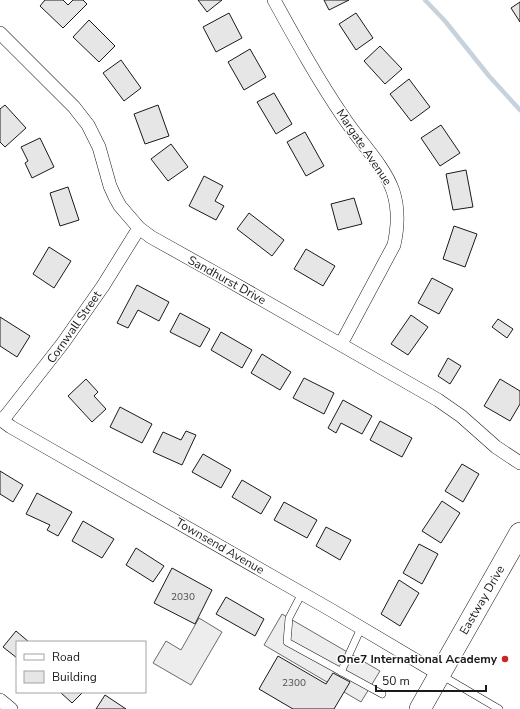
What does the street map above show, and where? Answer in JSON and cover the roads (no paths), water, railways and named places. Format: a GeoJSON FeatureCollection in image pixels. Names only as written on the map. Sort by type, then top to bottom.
{"type":"FeatureCollection","features":[{"type":"Feature","properties":{"kind":"main road","name":"Eastway Drive"},"geometry":{"type":"LineString","coordinates":[[420,709],[520,533]]}},
{"type":"Feature","properties":{"kind":"street","name":"Margate Avenue"},"geometry":{"type":"LineString","coordinates":[[274,0],[306,59],[326,91],[347,123],[382,170],[393,191],[397,209],[398,227],[394,245],[341,344]]}},
{"type":"Feature","properties":{"kind":"street","name":"Sandhurst Drive"},"geometry":{"type":"LineString","coordinates":[[0,33],[74,107],[88,125],[98,147],[114,197],[139,228],[151,237],[438,400],[461,416],[496,447],[520,463]]}},
{"type":"Feature","properties":{"kind":"street","name":"Cornwall Street"},"geometry":{"type":"LineString","coordinates":[[1,420],[63,343],[103,286],[139,228]]}},
{"type":"Feature","properties":{"kind":"street","name":"Townsend Avenue"},"geometry":{"type":"LineString","coordinates":[[1,420],[302,593],[439,674]]}},
{"type":"Feature","properties":{"kind":"street"},"geometry":{"type":"LineString","coordinates":[[0,700],[11,709]]}},
{"type":"Feature","properties":{"kind":"lane"},"geometry":{"type":"LineString","coordinates":[[302,593],[289,618],[287,642],[382,694]]}},
{"type":"Feature","properties":{"kind":"lane"},"geometry":{"type":"LineString","coordinates":[[341,672],[361,628]]}},
{"type":"Feature","properties":{"kind":"lane"},"geometry":{"type":"LineString","coordinates":[[439,674],[499,709]]}},
{"type":"Feature","properties":{"kind":"waterway"},"geometry":{"type":"LineString","coordinates":[[425,0],[445,21],[489,76],[520,110]]}},
{"type":"Feature","properties":{"kind":"place","name":"One7 International Academy"},"geometry":{"type":"Point","coordinates":[505,659]}}]}
